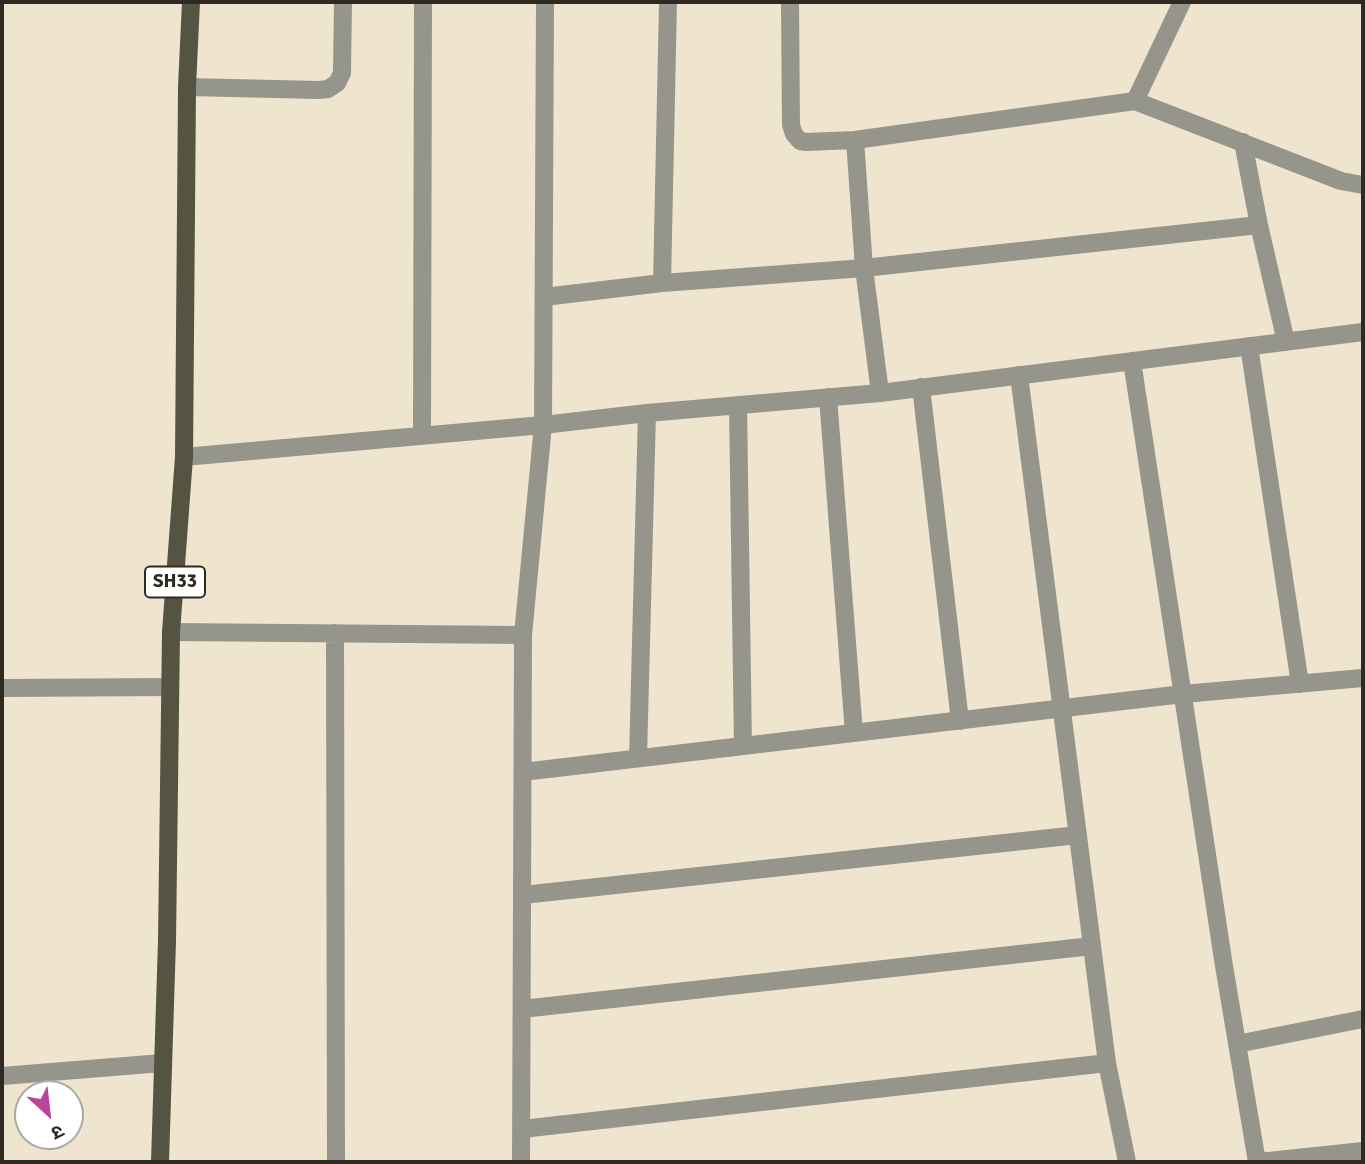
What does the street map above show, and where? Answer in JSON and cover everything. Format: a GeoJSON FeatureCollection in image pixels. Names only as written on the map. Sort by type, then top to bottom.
{"type":"FeatureCollection","features":[{"type":"Feature","properties":{"kind":"main road","name":"SH33"},"geometry":{"type":"LineString","coordinates":[[160,1162],[167,941],[171,632],[184,457],[187,87],[191,2]]}},
{"type":"Feature","properties":{"kind":"street"},"geometry":{"type":"LineString","coordinates":[[187,87],[328,89],[337,83],[342,73],[343,2]]}},
{"type":"Feature","properties":{"kind":"street"},"geometry":{"type":"LineString","coordinates":[[422,436],[423,2]]}},
{"type":"Feature","properties":{"kind":"street"},"geometry":{"type":"LineString","coordinates":[[522,1162],[523,635],[543,425],[545,2]]}},
{"type":"Feature","properties":{"kind":"street"},"geometry":{"type":"LineString","coordinates":[[662,283],[668,2]]}},
{"type":"Feature","properties":{"kind":"street"},"geometry":{"type":"LineString","coordinates":[[790,2],[791,125],[800,141],[855,140],[1135,101],[1341,181],[1363,185]]}},
{"type":"Feature","properties":{"kind":"street"},"geometry":{"type":"LineString","coordinates":[[1135,101],[1182,2]]}},
{"type":"Feature","properties":{"kind":"street"},"geometry":{"type":"LineString","coordinates":[[855,140],[864,268],[880,393]]}},
{"type":"Feature","properties":{"kind":"street"},"geometry":{"type":"LineString","coordinates":[[1243,142],[1286,342]]}},
{"type":"Feature","properties":{"kind":"street"},"geometry":{"type":"LineString","coordinates":[[544,297],[662,283],[864,268],[1259,225]]}},
{"type":"Feature","properties":{"kind":"street"},"geometry":{"type":"LineString","coordinates":[[184,457],[880,393],[1363,332]]}},
{"type":"Feature","properties":{"kind":"street"},"geometry":{"type":"LineString","coordinates":[[1249,346],[1300,684]]}},
{"type":"Feature","properties":{"kind":"street"},"geometry":{"type":"LineString","coordinates":[[1132,361],[1237,1044],[1258,1162],[1363,1151]]}},
{"type":"Feature","properties":{"kind":"street"},"geometry":{"type":"LineString","coordinates":[[1019,375],[1107,1063],[1127,1162]]}},
{"type":"Feature","properties":{"kind":"street"},"geometry":{"type":"LineString","coordinates":[[921,387],[960,721]]}},
{"type":"Feature","properties":{"kind":"street"},"geometry":{"type":"LineString","coordinates":[[828,397],[853,733]]}},
{"type":"Feature","properties":{"kind":"street"},"geometry":{"type":"LineString","coordinates":[[738,405],[743,746]]}},
{"type":"Feature","properties":{"kind":"street"},"geometry":{"type":"LineString","coordinates":[[638,758],[647,413]]}},
{"type":"Feature","properties":{"kind":"street"},"geometry":{"type":"LineString","coordinates":[[171,632],[523,635]]}},
{"type":"Feature","properties":{"kind":"street"},"geometry":{"type":"LineString","coordinates":[[335,633],[336,1162]]}},
{"type":"Feature","properties":{"kind":"street"},"geometry":{"type":"LineString","coordinates":[[523,772],[1183,694],[1363,678]]}},
{"type":"Feature","properties":{"kind":"street"},"geometry":{"type":"LineString","coordinates":[[2,688],[170,687]]}},
{"type":"Feature","properties":{"kind":"street"},"geometry":{"type":"LineString","coordinates":[[523,895],[1078,835]]}},
{"type":"Feature","properties":{"kind":"street"},"geometry":{"type":"LineString","coordinates":[[522,1009],[1092,946]]}},
{"type":"Feature","properties":{"kind":"street"},"geometry":{"type":"LineString","coordinates":[[1237,1044],[1363,1019]]}},
{"type":"Feature","properties":{"kind":"street"},"geometry":{"type":"LineString","coordinates":[[2,1076],[162,1063]]}},
{"type":"Feature","properties":{"kind":"street"},"geometry":{"type":"LineString","coordinates":[[522,1129],[1107,1063]]}}]}
